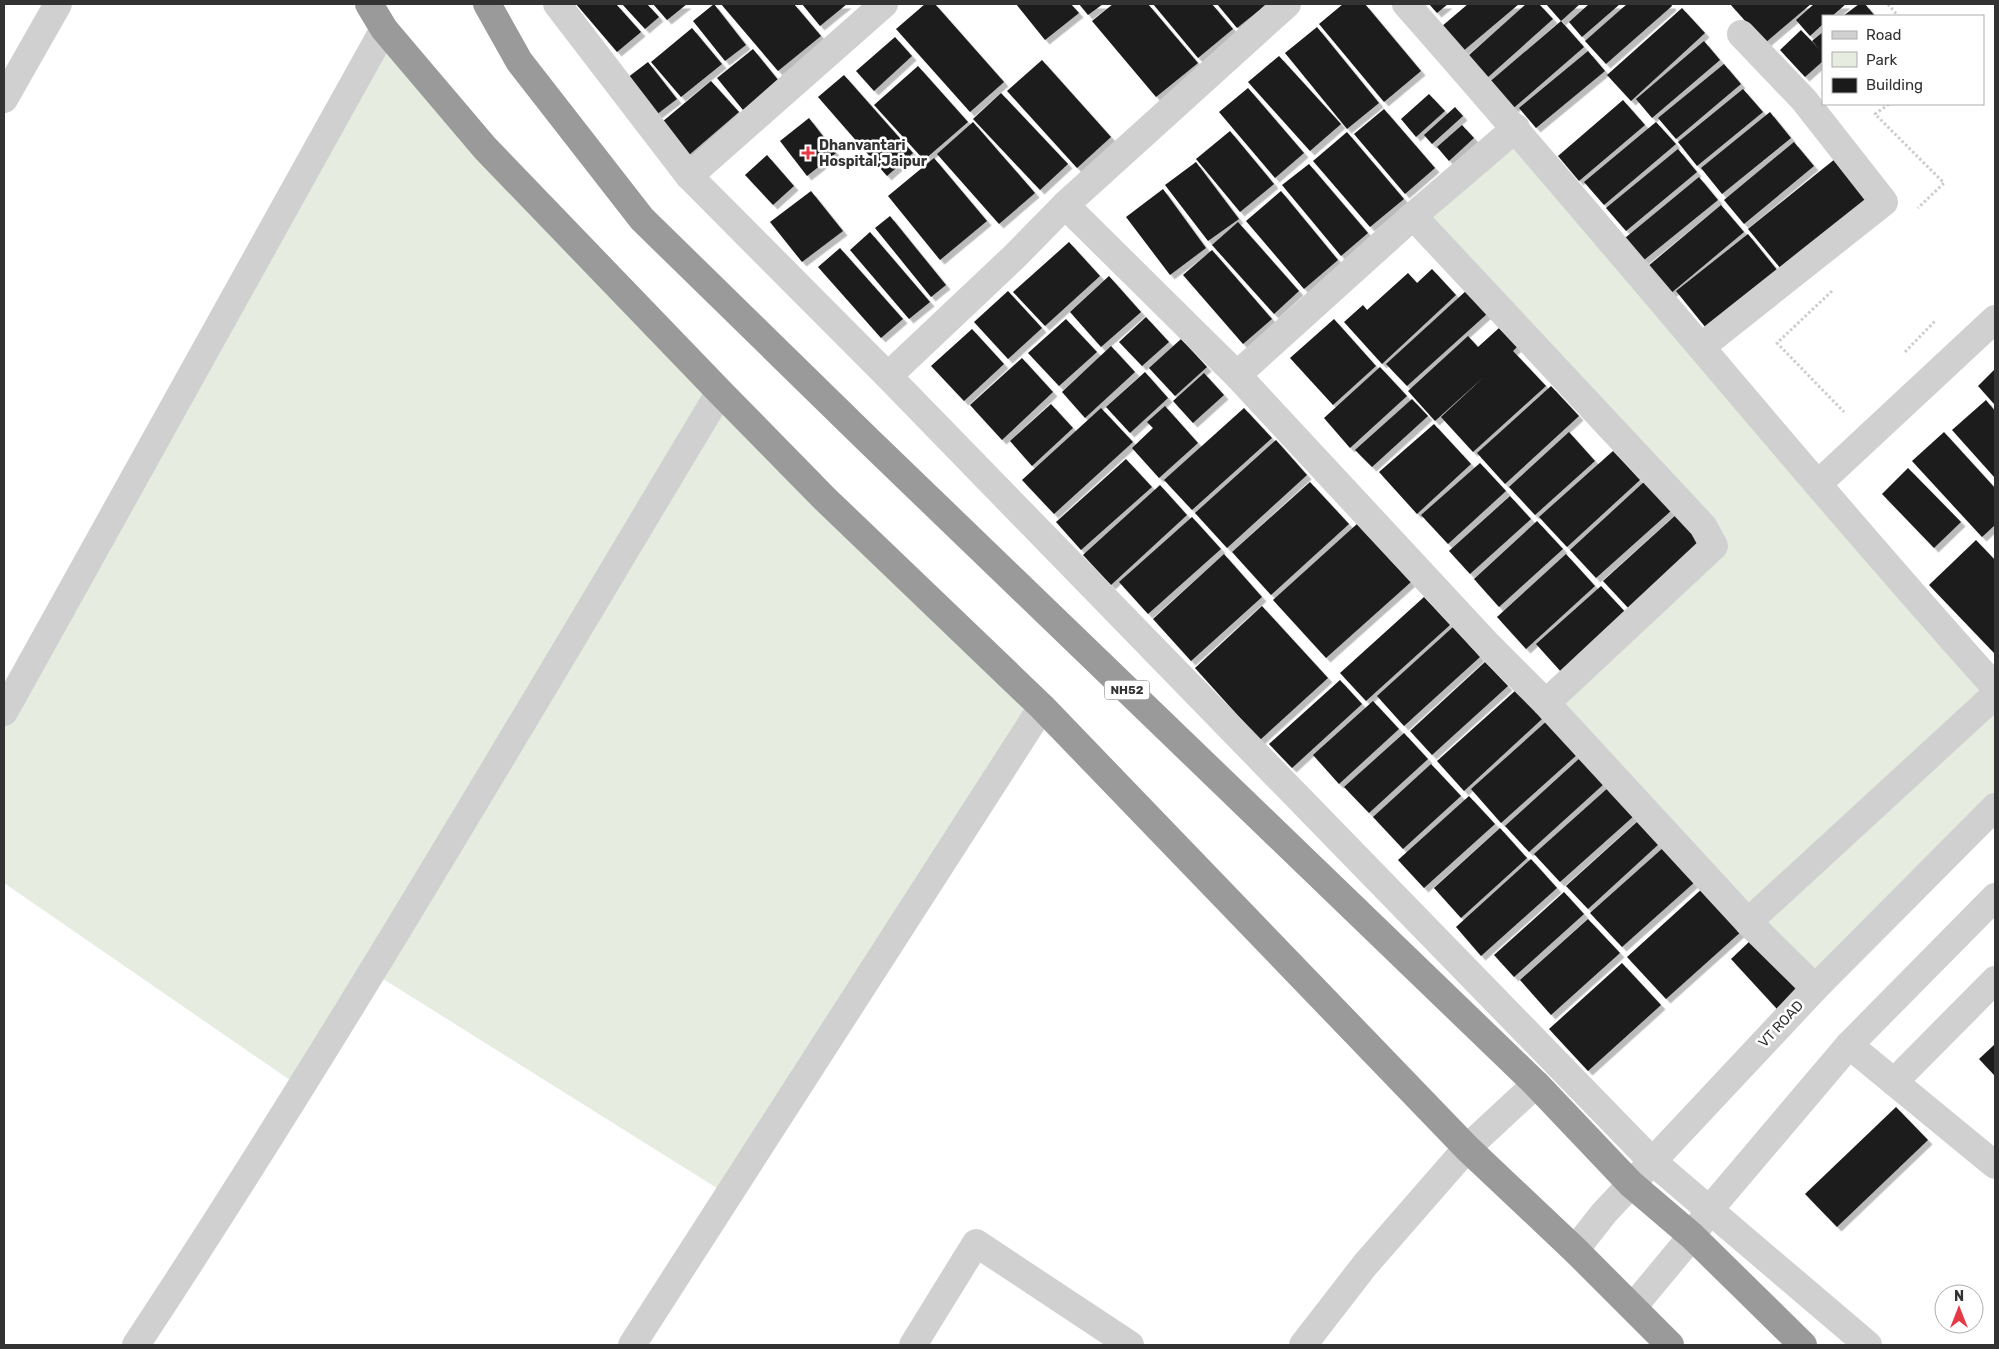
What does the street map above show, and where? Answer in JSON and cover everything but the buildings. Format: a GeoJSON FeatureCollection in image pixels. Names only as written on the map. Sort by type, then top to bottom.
{"type":"FeatureCollection","features":[{"type":"Feature","properties":{"kind":"highway"},"geometry":{"type":"LineString","coordinates":[[369,4],[384,29],[486,148],[720,392],[825,499],[1042,707],[1467,1148],[1575,1250],[1670,1345]]}},
{"type":"Feature","properties":{"kind":"highway","name":"NH52"},"geometry":{"type":"LineString","coordinates":[[487,4],[519,61],[642,218],[867,439],[1536,1084],[1631,1184],[1692,1236],[1803,1345]]}},
{"type":"Feature","properties":{"kind":"street"},"geometry":{"type":"LineString","coordinates":[[4,99],[57,4]]}},
{"type":"Feature","properties":{"kind":"street"},"geometry":{"type":"LineString","coordinates":[[557,4],[689,176],[888,376],[1652,1161],[1868,1345]]}},
{"type":"Feature","properties":{"kind":"street"},"geometry":{"type":"LineString","coordinates":[[689,176],[884,4]]}},
{"type":"Feature","properties":{"kind":"street"},"geometry":{"type":"LineString","coordinates":[[888,376],[1014,257],[1064,205],[1287,4]]}},
{"type":"Feature","properties":{"kind":"street"},"geometry":{"type":"LineString","coordinates":[[1406,4],[1516,128],[1701,347],[1993,684],[1748,922]]}},
{"type":"Feature","properties":{"kind":"street"},"geometry":{"type":"LineString","coordinates":[[4,712],[384,29]]}},
{"type":"Feature","properties":{"kind":"street"},"geometry":{"type":"LineString","coordinates":[[1701,347],[1884,202],[1804,100],[1741,34]]}},
{"type":"Feature","properties":{"kind":"street"},"geometry":{"type":"LineString","coordinates":[[1237,375],[1413,216],[1516,128]]}},
{"type":"Feature","properties":{"kind":"street"},"geometry":{"type":"LineString","coordinates":[[1064,205],[1237,375],[1488,646],[1546,703],[1748,922],[1815,988]]}},
{"type":"Feature","properties":{"kind":"street"},"geometry":{"type":"LineString","coordinates":[[1413,216],[1703,526],[1714,546],[1546,703]]}},
{"type":"Feature","properties":{"kind":"street"},"geometry":{"type":"LineString","coordinates":[[1819,483],[1995,318]]}},
{"type":"Feature","properties":{"kind":"street"},"geometry":{"type":"LineString","coordinates":[[136,1345],[213,1228],[362,988],[720,392]]}},
{"type":"Feature","properties":{"kind":"street"},"geometry":{"type":"LineString","coordinates":[[632,1345],[1042,707]]}},
{"type":"Feature","properties":{"kind":"street","name":"VT ROAD"},"geometry":{"type":"LineString","coordinates":[[1575,1250],[1604,1213],[1815,988],[1995,807]]}},
{"type":"Feature","properties":{"kind":"street"},"geometry":{"type":"LineString","coordinates":[[1633,1307],[1692,1236],[1710,1209],[1849,1045],[1995,897]]}},
{"type":"Feature","properties":{"kind":"street"},"geometry":{"type":"LineString","coordinates":[[1894,1082],[1995,980]]}},
{"type":"Feature","properties":{"kind":"street"},"geometry":{"type":"LineString","coordinates":[[1849,1045],[1995,1165]]}},
{"type":"Feature","properties":{"kind":"street"},"geometry":{"type":"LineString","coordinates":[[1304,1345],[1365,1265],[1467,1148],[1536,1084]]}},
{"type":"Feature","properties":{"kind":"street"},"geometry":{"type":"LineString","coordinates":[[913,1345],[976,1243],[1130,1345]]}},
{"type":"Feature","properties":{"kind":"path"},"geometry":{"type":"LineString","coordinates":[[1888,4],[1897,15]]}},
{"type":"Feature","properties":{"kind":"path"},"geometry":{"type":"LineString","coordinates":[[1888,105],[1875,114],[1944,183],[1916,210]]}},
{"type":"Feature","properties":{"kind":"path"},"geometry":{"type":"LineString","coordinates":[[1833,290],[1777,343],[1846,414],[1852,407]]}},
{"type":"Feature","properties":{"kind":"path"},"geometry":{"type":"LineString","coordinates":[[1904,354],[1936,320]]}},
{"type":"Feature","properties":{"kind":"green space"},"geometry":{"type":"Polygon","coordinates":[[[384,29],[1042,707],[728,1195],[372,972],[300,1087],[4,883],[4,712],[384,29]]]}},
{"type":"Feature","properties":{"kind":"green space"},"geometry":{"type":"Polygon","coordinates":[[[1516,128],[1995,687],[1995,807],[1815,988],[1546,703],[1713,546],[1413,216],[1516,128]]]}},
{"type":"Feature","properties":{"kind":"place","name":"Dhanvantari Hospital,Jaipur"},"geometry":{"type":"Point","coordinates":[808,153]}}]}
